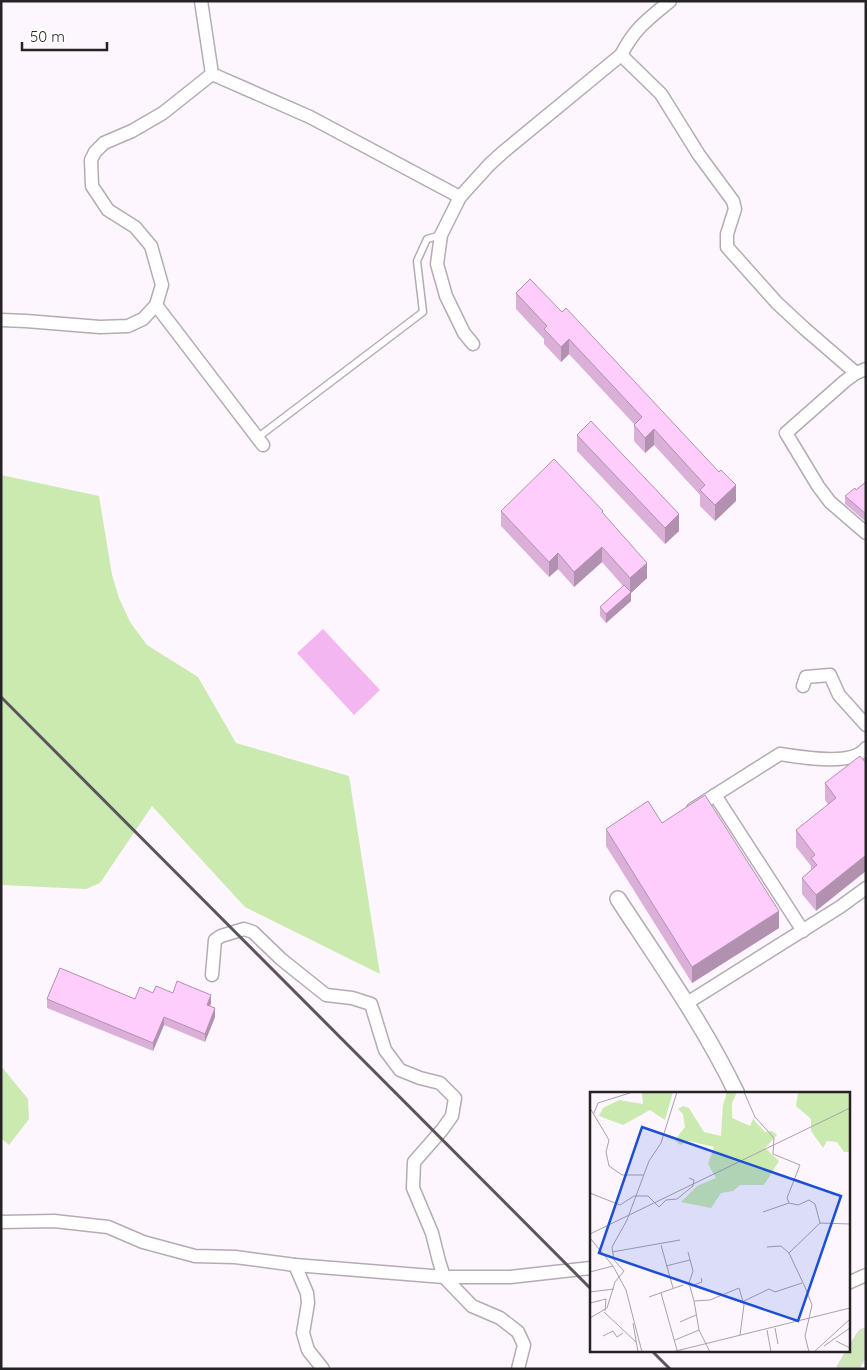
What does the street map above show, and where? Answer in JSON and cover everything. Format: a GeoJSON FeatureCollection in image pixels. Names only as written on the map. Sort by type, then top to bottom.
{"type":"FeatureCollection","features":[{"type":"Feature","properties":{"kind":"main road"},"geometry":{"type":"LineString","coordinates":[[847,1369],[866,1338]]}},
{"type":"Feature","properties":{"kind":"street"},"geometry":{"type":"LineString","coordinates":[[201,1],[212,74]]}},
{"type":"Feature","properties":{"kind":"street"},"geometry":{"type":"LineString","coordinates":[[473,344],[464,333],[446,296],[437,264],[441,234],[460,197],[502,153],[621,55],[629,40],[640,26],[670,1]]}},
{"type":"Feature","properties":{"kind":"street"},"geometry":{"type":"LineString","coordinates":[[621,55],[661,94],[699,155],[733,201],[735,209],[727,234],[727,248],[777,303],[804,329],[861,371],[786,433],[818,486],[830,502],[866,533]]}},
{"type":"Feature","properties":{"kind":"street"},"geometry":{"type":"LineString","coordinates":[[212,74],[310,117],[460,197]]}},
{"type":"Feature","properties":{"kind":"street"},"geometry":{"type":"LineString","coordinates":[[1,320],[100,327],[128,326],[143,319],[156,305],[162,284],[151,246],[135,227],[108,210],[92,186],[91,160],[95,152],[104,143],[132,131],[162,113],[212,74]]}},
{"type":"Feature","properties":{"kind":"street"},"geometry":{"type":"LineString","coordinates":[[156,305],[260,441]]}},
{"type":"Feature","properties":{"kind":"street"},"geometry":{"type":"LineString","coordinates":[[803,686],[806,677],[830,675],[840,695],[866,725]]}},
{"type":"Feature","properties":{"kind":"street"},"geometry":{"type":"LineString","coordinates":[[683,815],[780,754],[814,760],[847,758],[863,753],[866,748]]}},
{"type":"Feature","properties":{"kind":"street"},"geometry":{"type":"LineString","coordinates":[[716,795],[803,931]]}},
{"type":"Feature","properties":{"kind":"street"},"geometry":{"type":"LineString","coordinates":[[687,1003],[840,908],[866,888]]}},
{"type":"Feature","properties":{"kind":"street"},"geometry":{"type":"LineString","coordinates":[[618,899],[687,1003],[722,1063],[736,1092]]}},
{"type":"Feature","properties":{"kind":"street"},"geometry":{"type":"LineString","coordinates":[[212,975],[215,940],[221,936],[244,929],[252,932],[281,960],[326,995],[352,998],[371,1004],[385,1050],[400,1070],[440,1083],[454,1098],[452,1116],[414,1162],[413,1188],[432,1233],[444,1277],[472,1306],[500,1318],[518,1332],[524,1345],[518,1369]]}},
{"type":"Feature","properties":{"kind":"street"},"geometry":{"type":"LineString","coordinates":[[1,1222],[54,1221],[108,1227],[143,1242],[195,1256],[236,1257],[295,1265],[444,1277],[510,1277],[590,1268]]}},
{"type":"Feature","properties":{"kind":"street"},"geometry":{"type":"LineString","coordinates":[[295,1265],[307,1293],[308,1303],[303,1333],[308,1350],[323,1369]]}},
{"type":"Feature","properties":{"kind":"street"},"geometry":{"type":"LineString","coordinates":[[850,1283],[866,1275]]}},
{"type":"Feature","properties":{"kind":"lane"},"geometry":{"type":"LineString","coordinates":[[260,441],[423,312],[417,261],[427,239],[441,234]]}},
{"type":"Feature","properties":{"kind":"green space"},"geometry":{"type":"Polygon","coordinates":[[[1,475],[99,496],[112,575],[119,598],[130,622],[147,645],[198,677],[236,743],[349,776],[380,974],[245,907],[152,806],[100,883],[86,889],[1,885],[1,475]]]}},
{"type":"Feature","properties":{"kind":"green space"},"geometry":{"type":"Polygon","coordinates":[[[1,1066],[28,1099],[29,1119],[9,1145],[1,1138],[1,1066]]]}},
{"type":"Feature","properties":{"kind":"shaded area"},"geometry":{"type":"Polygon","coordinates":[[[323,629],[380,690],[354,715],[297,653],[323,629]]]}},
{"type":"Feature","properties":{"kind":"building"},"geometry":{"type":"Polygon","coordinates":[[[530,279],[562,312],[566,308],[719,472],[721,470],[736,485],[715,505],[700,490],[705,485],[654,429],[645,438],[634,425],[642,417],[569,339],[561,347],[544,329],[547,326],[516,293],[530,279]]]}},
{"type":"Feature","properties":{"kind":"building"},"geometry":{"type":"Polygon","coordinates":[[[591,421],[679,514],[665,528],[577,435],[591,421]]]}},
{"type":"Feature","properties":{"kind":"building"},"geometry":{"type":"Polygon","coordinates":[[[554,459],[603,511],[647,563],[630,578],[602,547],[574,572],[558,553],[549,562],[501,511],[554,459]]]}},
{"type":"Feature","properties":{"kind":"building"},"geometry":{"type":"Polygon","coordinates":[[[866,482],[866,514],[845,496],[866,482]]]}},
{"type":"Feature","properties":{"kind":"building"},"geometry":{"type":"Polygon","coordinates":[[[624,585],[631,592],[606,614],[600,607],[624,585]]]}},
{"type":"Feature","properties":{"kind":"building"},"geometry":{"type":"Polygon","coordinates":[[[860,756],[866,763],[866,855],[816,895],[802,878],[817,865],[811,858],[815,855],[796,830],[836,798],[825,783],[860,756]]]}},
{"type":"Feature","properties":{"kind":"building"},"geometry":{"type":"Polygon","coordinates":[[[705,795],[779,911],[692,967],[606,829],[648,801],[662,823],[705,795]]]}},
{"type":"Feature","properties":{"kind":"building"},"geometry":{"type":"Polygon","coordinates":[[[60,968],[135,999],[140,987],[153,993],[156,986],[173,993],[177,981],[211,995],[207,1005],[215,1008],[205,1034],[164,1017],[153,1043],[47,999],[60,968]]]}},
{"type":"Feature","properties":{"kind":"railway"},"geometry":{"type":"LineString","coordinates":[[1,697],[590,1288]]}},
{"type":"Feature","properties":{"kind":"railway"},"geometry":{"type":"LineString","coordinates":[[653,1352],[670,1369]]}}]}
